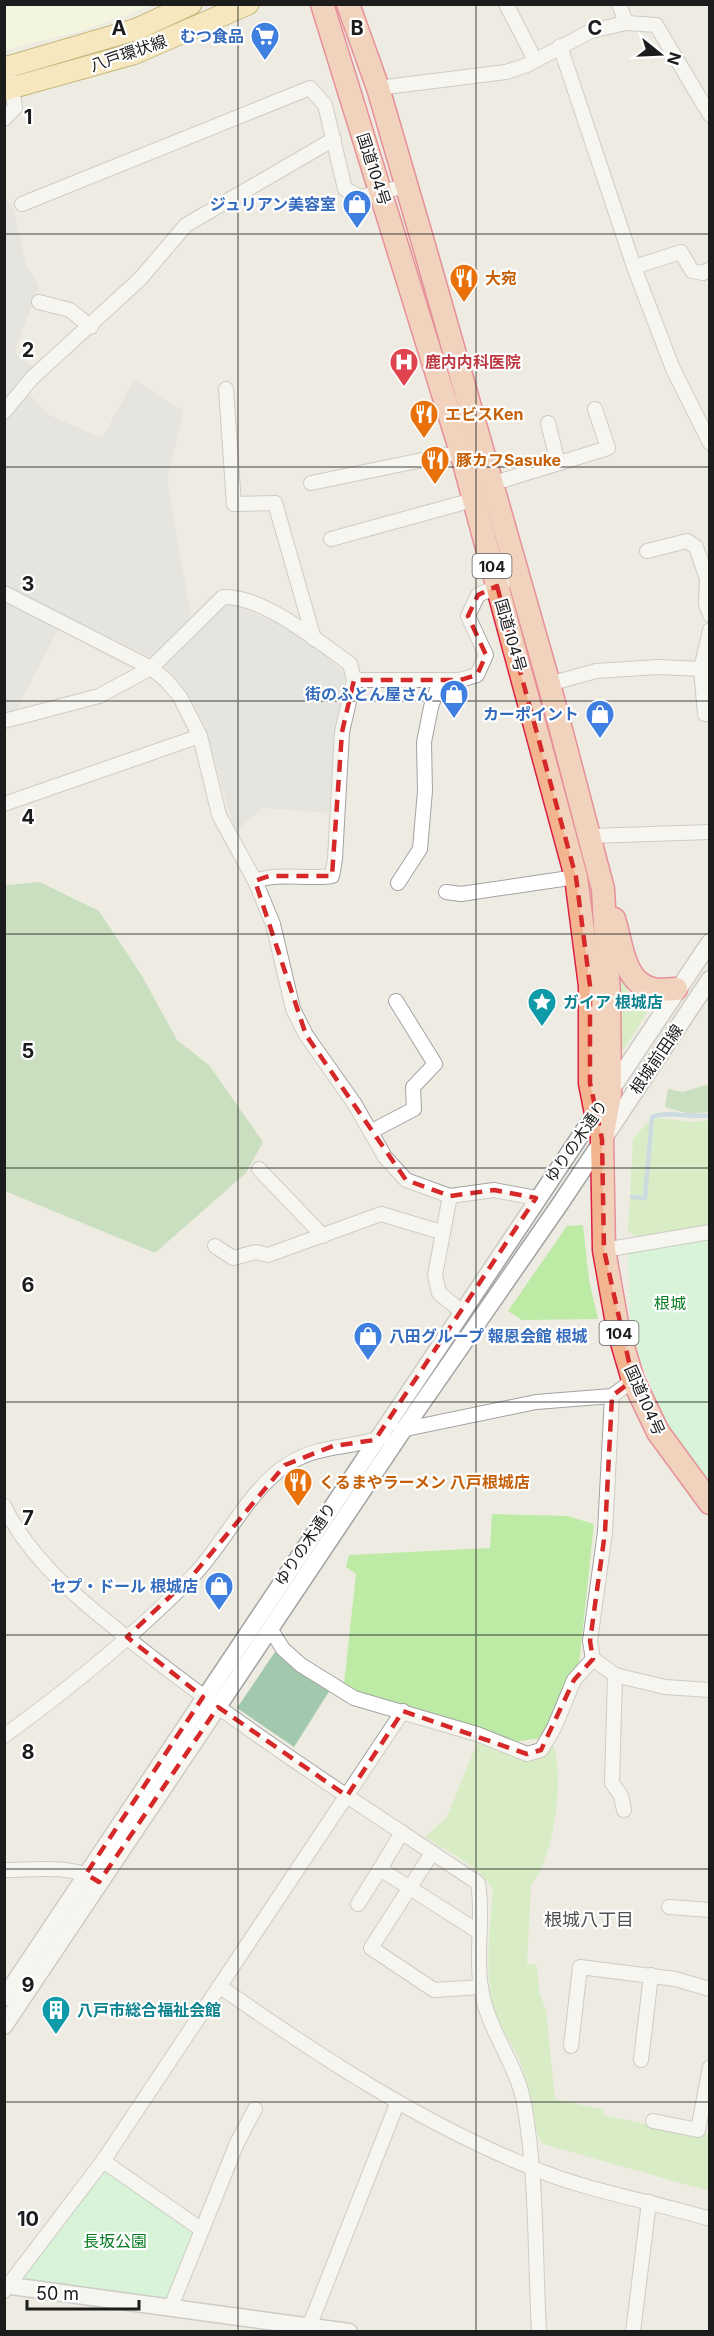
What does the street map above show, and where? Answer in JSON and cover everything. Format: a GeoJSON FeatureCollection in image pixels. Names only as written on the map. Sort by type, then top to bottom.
{"type":"FeatureCollection","features":[{"type":"Feature","properties":{"kind":"highway","name":"国道104号"},"geometry":{"type":"LineString","coordinates":[[322,4],[461,452],[576,877],[589,974],[590,1083],[602,1140]]}},
{"type":"Feature","properties":{"kind":"highway","name":"国道104号"},"geometry":{"type":"LineString","coordinates":[[348,4],[378,88],[549,684],[591,836],[603,889],[609,995],[610,1094],[602,1140],[604,1250],[618,1329],[633,1380],[658,1432],[710,1503]]}},
{"type":"Feature","properties":{"kind":"highway"},"geometry":{"type":"LineString","coordinates":[[603,889],[625,962],[633,978],[651,989],[676,989]]}},
{"type":"Feature","properties":{"kind":"main road","name":"八戸環状線"},"geometry":{"type":"LineString","coordinates":[[7,78],[127,32],[191,4]]}},
{"type":"Feature","properties":{"kind":"main road","name":"八戸環状線"},"geometry":{"type":"LineString","coordinates":[[7,78],[133,54],[248,4]]}},
{"type":"Feature","properties":{"kind":"street"},"geometry":{"type":"LineString","coordinates":[[506,4],[535,60]]}},
{"type":"Feature","properties":{"kind":"street"},"geometry":{"type":"LineString","coordinates":[[620,4],[626,23]]}},
{"type":"Feature","properties":{"kind":"street"},"geometry":{"type":"LineString","coordinates":[[378,88],[506,72],[591,31],[626,23],[656,25],[709,115]]}},
{"type":"Feature","properties":{"kind":"street"},"geometry":{"type":"LineString","coordinates":[[560,46],[634,267],[673,369],[710,443]]}},
{"type":"Feature","properties":{"kind":"street"},"geometry":{"type":"LineString","coordinates":[[4,119],[15,108],[7,78]]}},
{"type":"Feature","properties":{"kind":"street"},"geometry":{"type":"LineString","coordinates":[[22,204],[310,88],[325,105],[345,189],[360,197],[406,186]]}},
{"type":"Feature","properties":{"kind":"street"},"geometry":{"type":"LineString","coordinates":[[4,412],[32,378],[91,327],[140,279],[186,225],[334,139]]}},
{"type":"Feature","properties":{"kind":"street"},"geometry":{"type":"LineString","coordinates":[[634,267],[681,252],[692,271],[703,273],[710,269]]}},
{"type":"Feature","properties":{"kind":"street"},"geometry":{"type":"LineString","coordinates":[[39,302],[70,310],[91,327]]}},
{"type":"Feature","properties":{"kind":"street"},"geometry":{"type":"LineString","coordinates":[[226,389],[234,504],[275,503],[314,639]]}},
{"type":"Feature","properties":{"kind":"street"},"geometry":{"type":"LineString","coordinates":[[491,484],[608,448],[595,410]]}},
{"type":"Feature","properties":{"kind":"street"},"geometry":{"type":"LineString","coordinates":[[548,423],[558,463]]}},
{"type":"Feature","properties":{"kind":"street"},"geometry":{"type":"LineString","coordinates":[[311,483],[461,452]]}},
{"type":"Feature","properties":{"kind":"street"},"geometry":{"type":"LineString","coordinates":[[331,539],[473,500]]}},
{"type":"Feature","properties":{"kind":"street"},"geometry":{"type":"LineString","coordinates":[[647,551],[687,541],[696,547],[708,578],[706,604],[710,615]]}},
{"type":"Feature","properties":{"kind":"street"},"geometry":{"type":"LineString","coordinates":[[354,680],[440,681],[460,680],[477,675],[486,655],[468,616],[478,595],[519,578]]}},
{"type":"Feature","properties":{"kind":"street"},"geometry":{"type":"LineString","coordinates":[[4,594],[151,668],[166,680],[180,697],[200,735],[219,815],[255,881],[273,924],[293,1009],[306,1035],[372,1131],[386,1157],[405,1180],[450,1196],[494,1190],[536,1198]]}},
{"type":"Feature","properties":{"kind":"street"},"geometry":{"type":"LineString","coordinates":[[4,721],[99,696],[151,668],[223,597],[233,597],[280,615],[350,664],[354,680],[342,732],[335,859],[332,876],[313,879],[269,876],[255,881]]}},
{"type":"Feature","properties":{"kind":"street"},"geometry":{"type":"LineString","coordinates":[[710,630],[701,669],[705,714],[710,715]]}},
{"type":"Feature","properties":{"kind":"street"},"geometry":{"type":"LineString","coordinates":[[549,684],[596,671],[658,667],[701,669]]}},
{"type":"Feature","properties":{"kind":"street"},"geometry":{"type":"LineString","coordinates":[[398,883],[420,849],[425,791],[424,742],[431,707],[440,681]]}},
{"type":"Feature","properties":{"kind":"street"},"geometry":{"type":"LineString","coordinates":[[4,804],[200,735]]}},
{"type":"Feature","properties":{"kind":"street"},"geometry":{"type":"LineString","coordinates":[[591,836],[710,832]]}},
{"type":"Feature","properties":{"kind":"street"},"geometry":{"type":"LineString","coordinates":[[446,892],[461,894],[576,877]]}},
{"type":"Feature","properties":{"kind":"street","name":"根城前田線"},"geometry":{"type":"LineString","coordinates":[[610,1094],[676,989],[710,942]]}},
{"type":"Feature","properties":{"kind":"street","name":"根城前田線"},"geometry":{"type":"LineString","coordinates":[[602,1140],[710,979]]}},
{"type":"Feature","properties":{"kind":"street"},"geometry":{"type":"LineString","coordinates":[[372,1131],[414,1109],[413,1087],[435,1064],[396,1002]]}},
{"type":"Feature","properties":{"kind":"street","name":"ゆりの木通り"},"geometry":{"type":"LineString","coordinates":[[4,2026],[203,1697],[536,1198],[610,1094]]}},
{"type":"Feature","properties":{"kind":"street","name":"ゆりの木通り"},"geometry":{"type":"LineString","coordinates":[[4,1998],[218,1707],[404,1429],[602,1140]]}},
{"type":"Feature","properties":{"kind":"street"},"geometry":{"type":"LineString","coordinates":[[260,1169],[323,1236]]}},
{"type":"Feature","properties":{"kind":"street"},"geometry":{"type":"LineString","coordinates":[[450,1196],[441,1232],[435,1275],[439,1293],[461,1311]]}},
{"type":"Feature","properties":{"kind":"street"},"geometry":{"type":"LineString","coordinates":[[215,1246],[233,1258],[256,1252],[268,1256],[381,1214],[441,1232]]}},
{"type":"Feature","properties":{"kind":"street"},"geometry":{"type":"LineString","coordinates":[[604,1250],[710,1232]]}},
{"type":"Feature","properties":{"kind":"street"},"geometry":{"type":"LineString","coordinates":[[4,1736],[127,1637],[193,1575],[258,1492],[285,1465],[308,1453],[333,1446],[375,1440],[404,1429],[536,1402],[612,1396],[633,1380]]}},
{"type":"Feature","properties":{"kind":"street"},"geometry":{"type":"LineString","coordinates":[[612,1396],[605,1532],[590,1641],[594,1659],[615,1675],[665,1687],[710,1690]]}},
{"type":"Feature","properties":{"kind":"street"},"geometry":{"type":"LineString","coordinates":[[4,1506],[16,1529],[53,1574],[127,1637],[203,1697],[478,1883],[481,1900],[479,1932],[481,1987],[486,2015],[508,2058],[524,2103],[531,2168],[539,2331]]}},
{"type":"Feature","properties":{"kind":"street"},"geometry":{"type":"LineString","coordinates":[[271,1630],[283,1649],[326,1683],[354,1698],[477,1734],[527,1754],[541,1750],[554,1728],[574,1680],[594,1659]]}},
{"type":"Feature","properties":{"kind":"street"},"geometry":{"type":"LineString","coordinates":[[615,1675],[612,1783],[621,1796],[624,1810]]}},
{"type":"Feature","properties":{"kind":"street"},"geometry":{"type":"LineString","coordinates":[[6,2287],[103,2160],[403,1711]]}},
{"type":"Feature","properties":{"kind":"street"},"geometry":{"type":"LineString","coordinates":[[358,1904],[402,1832]]}},
{"type":"Feature","properties":{"kind":"street"},"geometry":{"type":"LineString","coordinates":[[432,1852],[371,1948],[434,1990],[481,1987]]}},
{"type":"Feature","properties":{"kind":"street"},"geometry":{"type":"LineString","coordinates":[[380,1869],[479,1932]]}},
{"type":"Feature","properties":{"kind":"street"},"geometry":{"type":"LineString","coordinates":[[4,1870],[64,1870],[93,1878]]}},
{"type":"Feature","properties":{"kind":"street"},"geometry":{"type":"LineString","coordinates":[[669,1907],[710,1910]]}},
{"type":"Feature","properties":{"kind":"street"},"geometry":{"type":"LineString","coordinates":[[571,2046],[580,1967],[651,1975],[710,1989]]}},
{"type":"Feature","properties":{"kind":"street"},"geometry":{"type":"LineString","coordinates":[[641,2060],[651,1975]]}},
{"type":"Feature","properties":{"kind":"street"},"geometry":{"type":"LineString","coordinates":[[219,1986],[296,2040],[397,2104],[531,2168],[710,2219]]}},
{"type":"Feature","properties":{"kind":"street"},"geometry":{"type":"LineString","coordinates":[[653,2121],[698,2130],[709,2075]]}},
{"type":"Feature","properties":{"kind":"street"},"geometry":{"type":"LineString","coordinates":[[309,2329],[397,2104]]}},
{"type":"Feature","properties":{"kind":"street"},"geometry":{"type":"LineString","coordinates":[[171,2307],[237,2143],[255,2109]]}},
{"type":"Feature","properties":{"kind":"street"},"geometry":{"type":"LineString","coordinates":[[103,2160],[202,2229]]}},
{"type":"Feature","properties":{"kind":"street"},"geometry":{"type":"LineString","coordinates":[[633,2331],[649,2202]]}},
{"type":"Feature","properties":{"kind":"street"},"geometry":{"type":"LineString","coordinates":[[6,2287],[171,2307],[309,2329],[349,2331]]}},
{"type":"Feature","properties":{"kind":"highlighted area"},"geometry":{"type":"Polygon","coordinates":[[[497,586],[576,877],[590,986],[590,1083],[602,1139],[604,1250],[633,1380],[612,1396],[605,1532],[590,1641],[593,1659],[574,1680],[541,1750],[527,1754],[403,1711],[347,1796],[218,1707],[99,1882],[86,1874],[203,1697],[127,1637],[193,1575],[285,1465],[333,1446],[375,1440],[536,1198],[494,1190],[450,1196],[406,1180],[306,1035],[255,881],[269,876],[332,876],[342,732],[354,680],[460,680],[477,675],[486,655],[468,616],[478,595],[497,586]]]}},
{"type":"Feature","properties":{"kind":"shaded area"},"geometry":{"type":"Polygon","coordinates":[[[4,5],[153,5],[81,31],[5,50],[4,5]]]}},
{"type":"Feature","properties":{"kind":"shaded area"},"geometry":{"type":"Polygon","coordinates":[[[5,198],[13,207],[26,265],[39,287],[15,350],[20,359],[36,367],[20,384],[49,415],[102,438],[134,380],[184,411],[167,480],[191,616],[211,595],[276,622],[323,654],[345,673],[334,751],[329,813],[263,808],[235,832],[205,726],[190,698],[170,671],[150,657],[65,616],[16,711],[5,716],[5,198]]]}},
{"type":"Feature","properties":{"kind":"shaded area"},"geometry":{"type":"Polygon","coordinates":[[[275,1652],[330,1690],[294,1747],[237,1708],[275,1652]]]}},
{"type":"Feature","properties":{"kind":"green space"},"geometry":{"type":"Polygon","coordinates":[[[40,882],[99,911],[142,976],[177,1040],[209,1065],[263,1142],[246,1173],[155,1253],[5,1191],[5,885],[40,882]]]}},
{"type":"Feature","properties":{"kind":"green space"},"geometry":{"type":"Polygon","coordinates":[[[619,981],[623,981],[634,997],[652,1004],[623,1051],[619,1049],[619,981]]]}},
{"type":"Feature","properties":{"kind":"green space"},"geometry":{"type":"Polygon","coordinates":[[[709,1084],[709,1112],[690,1114],[665,1107],[668,1089],[683,1092],[709,1084]]]}},
{"type":"Feature","properties":{"kind":"green space"},"geometry":{"type":"Polygon","coordinates":[[[657,1118],[694,1122],[709,1120],[709,1228],[637,1239],[628,1231],[633,1139],[647,1123],[657,1118]]]}},
{"type":"Feature","properties":{"kind":"green space"},"geometry":{"type":"Polygon","coordinates":[[[583,1225],[589,1280],[598,1319],[522,1320],[508,1311],[567,1226],[583,1225]]]}},
{"type":"Feature","properties":{"kind":"green space","name":"根城"},"geometry":{"type":"Polygon","coordinates":[[[709,1235],[709,1487],[668,1429],[635,1346],[630,1319],[628,1250],[709,1235]]]}},
{"type":"Feature","properties":{"kind":"green space"},"geometry":{"type":"Polygon","coordinates":[[[492,1514],[567,1516],[594,1524],[579,1665],[541,1738],[514,1742],[359,1692],[344,1684],[356,1574],[346,1567],[349,1555],[490,1548],[492,1514]]]}},
{"type":"Feature","properties":{"kind":"green space"},"geometry":{"type":"Polygon","coordinates":[[[477,1743],[508,1753],[542,1755],[553,1745],[558,1777],[555,1817],[546,1857],[531,1885],[527,1964],[537,1965],[539,1991],[546,2011],[555,2099],[604,2110],[603,2115],[693,2134],[709,2133],[709,2191],[543,2144],[534,2121],[522,2065],[499,2022],[492,2001],[488,1953],[493,1890],[488,1881],[472,1867],[425,1837],[447,1817],[477,1743]]]}},
{"type":"Feature","properties":{"kind":"green space","name":"長坂公園"},"geometry":{"type":"Polygon","coordinates":[[[103,2161],[202,2230],[171,2307],[8,2285],[103,2161]]]}},
{"type":"Feature","properties":{"kind":"waterway"},"geometry":{"type":"LineString","coordinates":[[632,1197],[645,1198],[652,1117],[666,1114],[710,1115]]}},
{"type":"Feature","properties":{"kind":"place","name":"むつ食品"},"geometry":{"type":"Point","coordinates":[265,62]}},
{"type":"Feature","properties":{"kind":"place","name":"ジュリアン美容室"},"geometry":{"type":"Point","coordinates":[357,230]}},
{"type":"Feature","properties":{"kind":"place","name":"大宛"},"geometry":{"type":"Point","coordinates":[464,304]}},
{"type":"Feature","properties":{"kind":"place","name":"鹿内内科医院"},"geometry":{"type":"Point","coordinates":[404,388]}},
{"type":"Feature","properties":{"kind":"place","name":"エビスKen"},"geometry":{"type":"Point","coordinates":[424,440]}},
{"type":"Feature","properties":{"kind":"place","name":"豚カフSasuke"},"geometry":{"type":"Point","coordinates":[435,486]}},
{"type":"Feature","properties":{"kind":"place","name":"街のふとん屋さん"},"geometry":{"type":"Point","coordinates":[454,720]}},
{"type":"Feature","properties":{"kind":"place","name":"カーポイント"},"geometry":{"type":"Point","coordinates":[600,740]}},
{"type":"Feature","properties":{"kind":"place","name":"ガイア 根城店"},"geometry":{"type":"Point","coordinates":[542,1028]}},
{"type":"Feature","properties":{"kind":"place","name":"八田グループ 報恩会館 根城"},"geometry":{"type":"Point","coordinates":[368,1362]}},
{"type":"Feature","properties":{"kind":"place","name":"くるまやラーメン 八戸根城店"},"geometry":{"type":"Point","coordinates":[298,1508]}},
{"type":"Feature","properties":{"kind":"place","name":"セプ・ドール 根城店"},"geometry":{"type":"Point","coordinates":[219,1612]}},
{"type":"Feature","properties":{"kind":"place","name":"八戸市総合福祉会館"},"geometry":{"type":"Point","coordinates":[56,2036]}},
{"type":"Feature","properties":{"kind":"district","name":"根城八丁目"},"geometry":{"type":"Point","coordinates":[589,1919]}}]}
